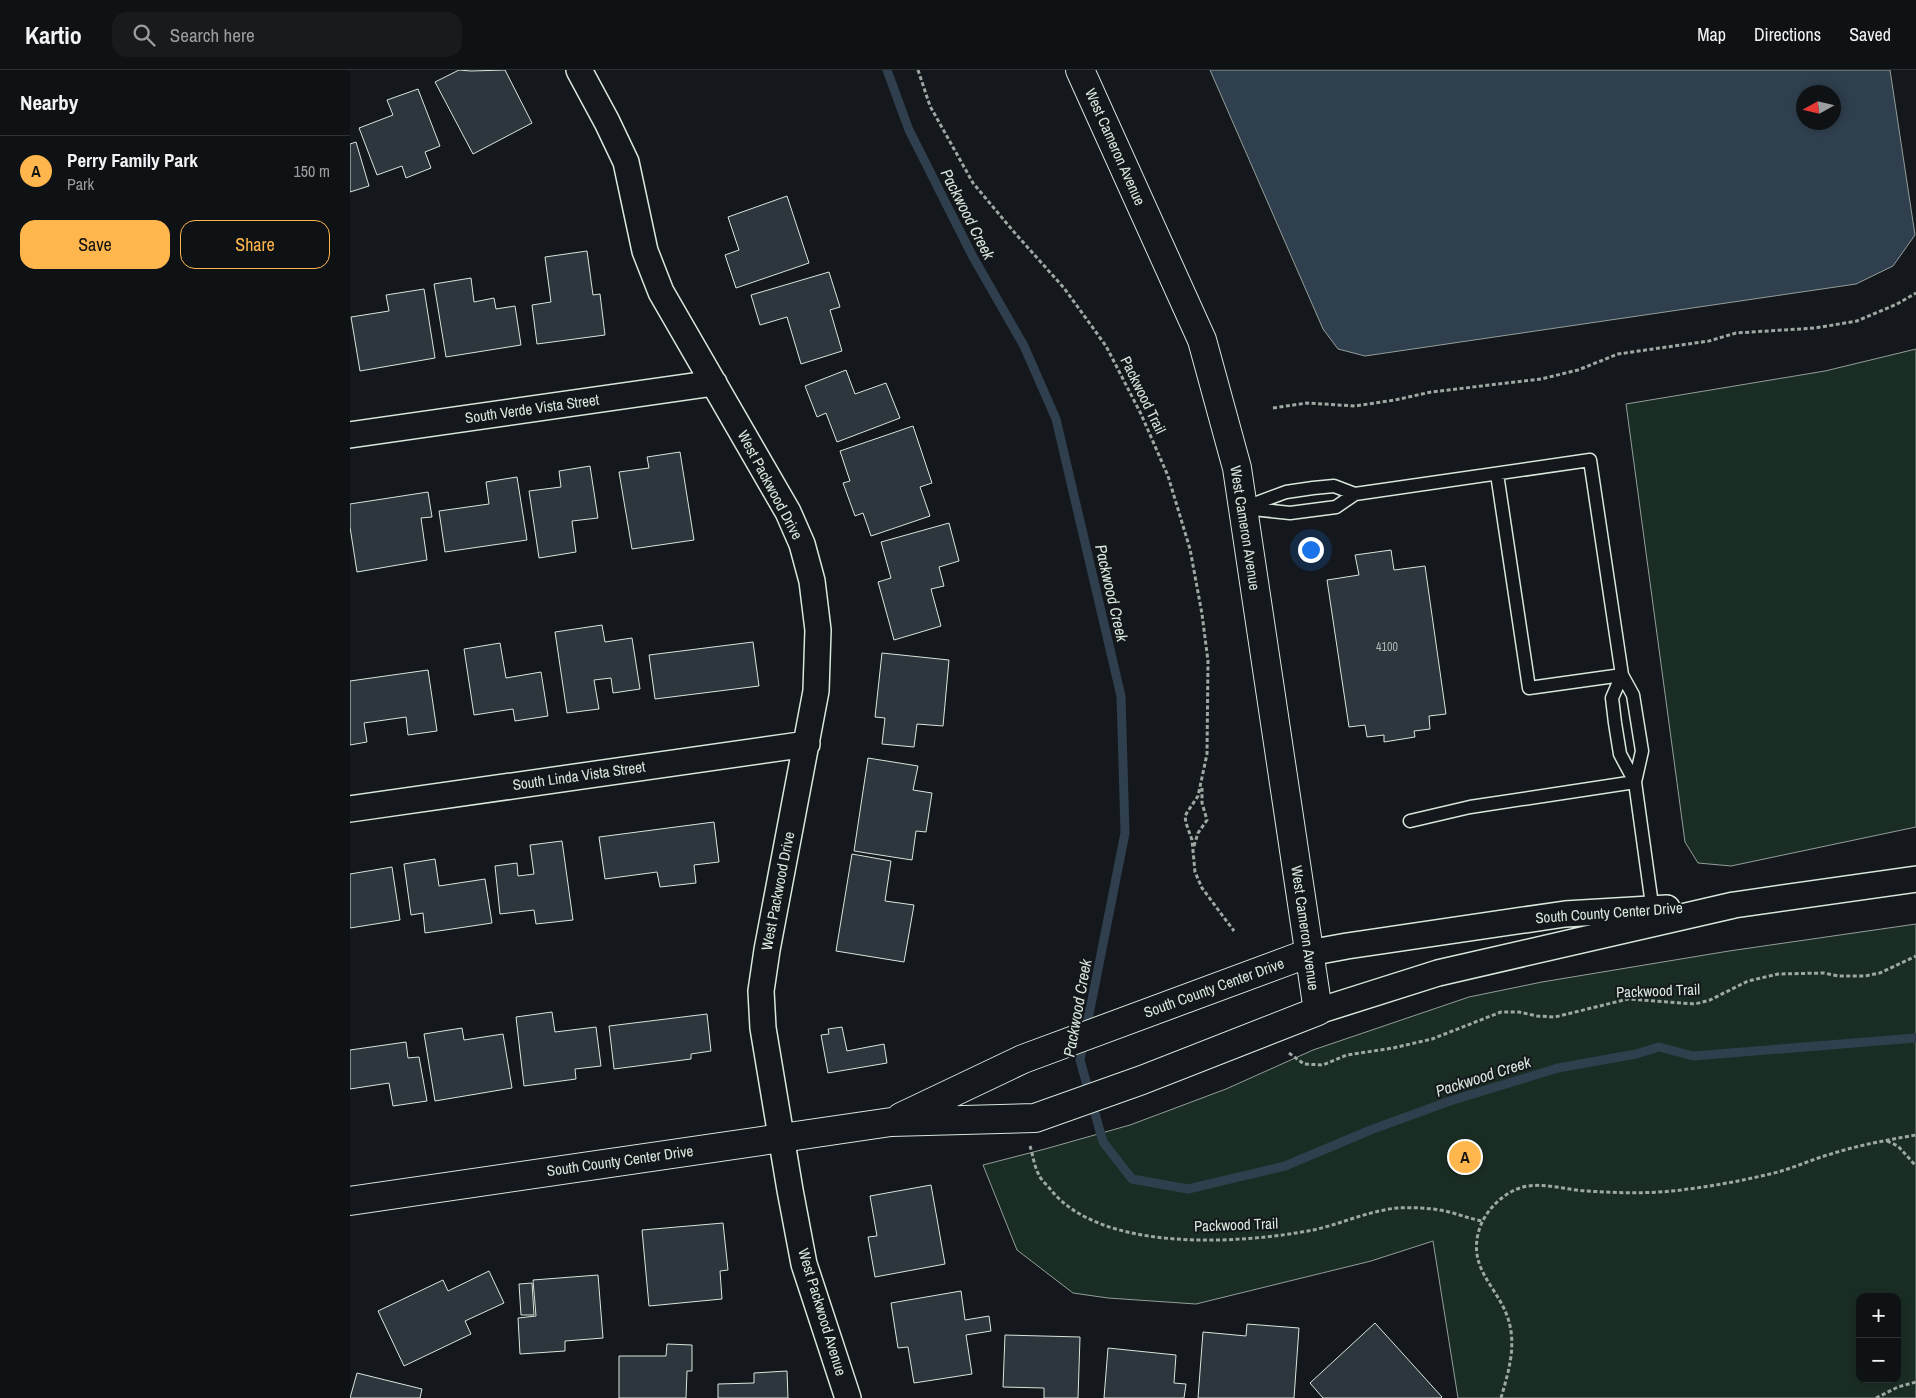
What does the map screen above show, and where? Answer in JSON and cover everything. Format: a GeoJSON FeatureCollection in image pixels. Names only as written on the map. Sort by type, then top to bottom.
{"type":"FeatureCollection","features":[{"type":"Feature","properties":{"kind":"street","name":"West Packwood Drive"},"geometry":{"type":"LineString","coordinates":[[578,70],[607,122],[626,162],[646,251],[661,292],[788,512],[802,544],[812,581],[818,630],[816,691],[766,950],[761,991],[763,1028],[781,1138]]}},
{"type":"Feature","properties":{"kind":"street","name":"West Cameron Avenue"},"geometry":{"type":"LineString","coordinates":[[1080,70],[1202,340],[1237,468],[1318,1011]]}},
{"type":"Feature","properties":{"kind":"street","name":"South Verde Vista Street"},"geometry":{"type":"LineString","coordinates":[[350,435],[714,383]]}},
{"type":"Feature","properties":{"kind":"street","name":"South Linda Vista Street"},"geometry":{"type":"LineString","coordinates":[[350,808],[807,744]]}},
{"type":"Feature","properties":{"kind":"street","name":"South County Center Drive"},"geometry":{"type":"LineString","coordinates":[[350,1201],[891,1122],[1035,1118],[1142,1080],[1318,1011],[1438,973],[1654,916],[1916,880]]}},
{"type":"Feature","properties":{"kind":"street","name":"South County Center Drive"},"geometry":{"type":"LineString","coordinates":[[891,1122],[1023,1059],[1309,953],[1564,914],[1654,916]]}},
{"type":"Feature","properties":{"kind":"street","name":"West Packwood Avenue"},"geometry":{"type":"LineString","coordinates":[[781,1138],[804,1264],[848,1398]]}},
{"type":"Feature","properties":{"kind":"lane"},"geometry":{"type":"LineString","coordinates":[[1243,508],[1290,513],[1336,507],[1355,494],[1590,460],[1622,675],[1633,695],[1642,751],[1635,782]]}},
{"type":"Feature","properties":{"kind":"lane"},"geometry":{"type":"LineString","coordinates":[[1496,474],[1528,688],[1622,675]]}},
{"type":"Feature","properties":{"kind":"lane"},"geometry":{"type":"LineString","coordinates":[[1243,508],[1286,492],[1313,488],[1334,486],[1355,494]]}},
{"type":"Feature","properties":{"kind":"lane"},"geometry":{"type":"LineString","coordinates":[[1622,675],[1612,698],[1615,723],[1620,754],[1635,782],[1654,916]]}},
{"type":"Feature","properties":{"kind":"lane"},"geometry":{"type":"LineString","coordinates":[[1410,821],[1470,807],[1635,782]]}},
{"type":"Feature","properties":{"kind":"path","name":"Packwood Trail"},"geometry":{"type":"LineString","coordinates":[[918,70],[930,106],[973,183],[1064,288],[1106,346],[1141,414],[1168,476],[1190,550],[1202,614],[1208,661],[1208,746],[1198,796],[1185,816],[1194,854]]}},
{"type":"Feature","properties":{"kind":"path"},"geometry":{"type":"LineString","coordinates":[[1273,408],[1307,403],[1355,406],[1431,392],[1541,379],[1578,370],[1618,354],[1709,341],[1736,333],[1815,328],[1857,321],[1916,294]]}},
{"type":"Feature","properties":{"kind":"path","name":"Packwood Trail"},"geometry":{"type":"LineString","coordinates":[[1202,783],[1202,797],[1207,820],[1195,842],[1194,872],[1202,888],[1234,931]]}},
{"type":"Feature","properties":{"kind":"path","name":"Packwood Trail"},"geometry":{"type":"LineString","coordinates":[[1286,1051],[1304,1064],[1323,1065],[1348,1055],[1393,1048],[1432,1039],[1501,1012],[1519,1012],[1555,1017],[1628,1000],[1695,1004],[1710,1000],[1748,981],[1778,974],[1818,973],[1838,976],[1865,976],[1880,973],[1916,956]]}},
{"type":"Feature","properties":{"kind":"path"},"geometry":{"type":"LineString","coordinates":[[1501,1398],[1510,1368],[1512,1348],[1510,1330],[1506,1313],[1481,1271],[1476,1247],[1482,1221],[1494,1204],[1512,1191],[1536,1185],[1587,1191],[1637,1193],[1686,1190],[1779,1172],[1832,1154],[1886,1140],[1916,1135]]}},
{"type":"Feature","properties":{"kind":"path"},"geometry":{"type":"LineString","coordinates":[[1886,1140],[1898,1146],[1916,1166]]}},
{"type":"Feature","properties":{"kind":"path","name":"Packwood Trail"},"geometry":{"type":"LineString","coordinates":[[1029,1144],[1039,1175],[1056,1196],[1071,1210],[1091,1221],[1120,1231],[1151,1236],[1242,1240],[1284,1235],[1315,1229],[1374,1212],[1415,1207],[1452,1212],[1482,1221]]}},
{"type":"Feature","properties":{"kind":"path"},"geometry":{"type":"LineString","coordinates":[[1876,1398],[1898,1387],[1916,1382]]}},
{"type":"Feature","properties":{"kind":"green space"},"geometry":{"type":"Polygon","coordinates":[[[1916,349],[1916,827],[1731,866],[1698,863],[1685,842],[1626,404],[1825,371],[1916,349]]]}},
{"type":"Feature","properties":{"kind":"green space"},"geometry":{"type":"Polygon","coordinates":[[[1916,924],[1916,1398],[1458,1398],[1433,1241],[1371,1261],[1196,1304],[1108,1298],[1073,1293],[1017,1250],[983,1165],[1130,1125],[1226,1089],[1313,1050],[1469,997],[1542,982],[1729,951],[1916,924]]]}},
{"type":"Feature","properties":{"kind":"water"},"geometry":{"type":"Polygon","coordinates":[[[1210,70],[1890,70],[1915,235],[1893,266],[1856,284],[1365,356],[1338,349],[1323,329],[1210,70]]]}},
{"type":"Feature","properties":{"kind":"building"},"geometry":{"type":"Polygon","coordinates":[[[459,70],[505,70],[532,123],[473,154],[435,82],[459,70]]]}},
{"type":"Feature","properties":{"kind":"building"},"geometry":{"type":"Polygon","coordinates":[[[418,89],[440,146],[425,152],[431,168],[406,178],[402,166],[377,175],[359,128],[393,115],[387,100],[418,89]]]}},
{"type":"Feature","properties":{"kind":"building"},"geometry":{"type":"Polygon","coordinates":[[[356,142],[369,186],[350,192],[350,144],[356,142]]]}},
{"type":"Feature","properties":{"kind":"building"},"geometry":{"type":"Polygon","coordinates":[[[787,196],[809,263],[736,288],[725,255],[739,250],[728,217],[787,196]]]}},
{"type":"Feature","properties":{"kind":"building"},"geometry":{"type":"Polygon","coordinates":[[[587,251],[593,295],[600,294],[605,335],[537,344],[532,305],[551,302],[545,257],[587,251]]]}},
{"type":"Feature","properties":{"kind":"building"},"geometry":{"type":"Polygon","coordinates":[[[829,272],[840,307],[830,310],[842,351],[801,364],[787,317],[760,325],[751,295],[829,272]]]}},
{"type":"Feature","properties":{"kind":"building"},"geometry":{"type":"Polygon","coordinates":[[[471,278],[474,302],[494,298],[496,309],[515,306],[521,345],[446,357],[434,284],[471,278]]]}},
{"type":"Feature","properties":{"kind":"building"},"geometry":{"type":"Polygon","coordinates":[[[424,289],[435,358],[360,371],[351,317],[389,311],[386,295],[424,289]]]}},
{"type":"Feature","properties":{"kind":"building"},"geometry":{"type":"Polygon","coordinates":[[[846,370],[855,394],[886,383],[900,418],[837,442],[826,413],[817,417],[805,386],[846,370]]]}},
{"type":"Feature","properties":{"kind":"building"},"geometry":{"type":"Polygon","coordinates":[[[913,426],[932,483],[920,487],[930,516],[871,536],[863,513],[855,516],[843,483],[850,481],[840,451],[913,426]]]}},
{"type":"Feature","properties":{"kind":"building"},"geometry":{"type":"Polygon","coordinates":[[[680,452],[694,540],[632,549],[619,472],[649,468],[647,457],[680,452]]]}},
{"type":"Feature","properties":{"kind":"building"},"geometry":{"type":"Polygon","coordinates":[[[590,466],[598,518],[572,521],[576,552],[539,558],[529,491],[561,487],[559,471],[590,466]]]}},
{"type":"Feature","properties":{"kind":"building"},"geometry":{"type":"Polygon","coordinates":[[[517,477],[527,540],[445,552],[439,511],[489,504],[486,482],[517,477]]]}},
{"type":"Feature","properties":{"kind":"building"},"geometry":{"type":"Polygon","coordinates":[[[428,492],[432,517],[421,518],[427,560],[357,572],[350,527],[350,504],[428,492]]]}},
{"type":"Feature","properties":{"kind":"building"},"geometry":{"type":"Polygon","coordinates":[[[949,523],[959,561],[939,567],[944,586],[931,589],[941,626],[894,640],[878,582],[891,578],[881,542],[949,523]]]}},
{"type":"Feature","properties":{"kind":"building"},"geometry":{"type":"Polygon","coordinates":[[[1391,550],[1394,570],[1425,566],[1446,714],[1429,716],[1430,729],[1414,731],[1415,737],[1384,742],[1384,735],[1367,737],[1365,725],[1349,727],[1327,580],[1359,575],[1355,555],[1391,550]]]}},
{"type":"Feature","properties":{"kind":"building"},"geometry":{"type":"Polygon","coordinates":[[[602,625],[605,642],[632,638],[640,689],[613,693],[611,678],[594,680],[599,709],[567,713],[555,632],[602,625]]]}},
{"type":"Feature","properties":{"kind":"building"},"geometry":{"type":"Polygon","coordinates":[[[753,642],[759,686],[655,699],[649,655],[753,642]]]}},
{"type":"Feature","properties":{"kind":"building"},"geometry":{"type":"Polygon","coordinates":[[[500,643],[506,678],[541,672],[548,716],[515,721],[513,709],[474,715],[464,649],[500,643]]]}},
{"type":"Feature","properties":{"kind":"building"},"geometry":{"type":"Polygon","coordinates":[[[882,653],[949,660],[943,726],[917,724],[914,747],[882,744],[885,718],[875,717],[882,653]]]}},
{"type":"Feature","properties":{"kind":"building"},"geometry":{"type":"Polygon","coordinates":[[[428,670],[437,731],[408,735],[406,717],[364,723],[367,742],[350,745],[350,681],[428,670]]]}},
{"type":"Feature","properties":{"kind":"building"},"geometry":{"type":"Polygon","coordinates":[[[868,758],[918,766],[913,790],[932,793],[926,832],[916,831],[912,860],[854,851],[868,758]]]}},
{"type":"Feature","properties":{"kind":"building"},"geometry":{"type":"Polygon","coordinates":[[[714,822],[719,862],[694,865],[696,883],[660,887],[657,872],[605,879],[599,837],[714,822]]]}},
{"type":"Feature","properties":{"kind":"building"},"geometry":{"type":"Polygon","coordinates":[[[562,841],[573,920],[536,924],[534,910],[500,914],[495,866],[517,863],[518,876],[534,874],[530,845],[562,841]]]}},
{"type":"Feature","properties":{"kind":"building"},"geometry":{"type":"Polygon","coordinates":[[[852,854],[891,861],[885,901],[914,905],[904,962],[836,951],[852,854]]]}},
{"type":"Feature","properties":{"kind":"building"},"geometry":{"type":"Polygon","coordinates":[[[435,859],[439,886],[485,879],[492,923],[425,933],[423,913],[411,915],[404,864],[435,859]]]}},
{"type":"Feature","properties":{"kind":"building"},"geometry":{"type":"Polygon","coordinates":[[[392,867],[400,920],[350,928],[350,874],[392,867]]]}},
{"type":"Feature","properties":{"kind":"building"},"geometry":{"type":"Polygon","coordinates":[[[552,1012],[555,1032],[596,1027],[601,1066],[575,1069],[576,1079],[524,1086],[516,1017],[552,1012]]]}},
{"type":"Feature","properties":{"kind":"building"},"geometry":{"type":"Polygon","coordinates":[[[707,1014],[711,1051],[691,1054],[691,1059],[614,1069],[609,1026],[707,1014]]]}},
{"type":"Feature","properties":{"kind":"building"},"geometry":{"type":"Polygon","coordinates":[[[842,1027],[847,1051],[884,1044],[887,1063],[828,1073],[821,1035],[829,1034],[828,1029],[842,1027]]]}},
{"type":"Feature","properties":{"kind":"building"},"geometry":{"type":"Polygon","coordinates":[[[462,1028],[464,1040],[503,1034],[512,1088],[435,1101],[424,1034],[462,1028]]]}},
{"type":"Feature","properties":{"kind":"building"},"geometry":{"type":"Polygon","coordinates":[[[406,1042],[408,1058],[419,1057],[427,1101],[393,1106],[389,1083],[350,1089],[350,1050],[406,1042]]]}},
{"type":"Feature","properties":{"kind":"building"},"geometry":{"type":"Polygon","coordinates":[[[931,1185],[945,1264],[875,1277],[868,1237],[877,1236],[870,1196],[931,1185]]]}},
{"type":"Feature","properties":{"kind":"building"},"geometry":{"type":"Polygon","coordinates":[[[723,1223],[728,1270],[720,1271],[722,1299],[649,1306],[642,1230],[723,1223]]]}},
{"type":"Feature","properties":{"kind":"building"},"geometry":{"type":"Polygon","coordinates":[[[489,1271],[504,1303],[465,1321],[471,1334],[404,1366],[378,1311],[443,1280],[448,1291],[489,1271]]]}},
{"type":"Feature","properties":{"kind":"building"},"geometry":{"type":"Polygon","coordinates":[[[598,1275],[603,1338],[565,1341],[565,1351],[520,1354],[518,1318],[536,1316],[533,1280],[598,1275]]]}},
{"type":"Feature","properties":{"kind":"building"},"geometry":{"type":"Polygon","coordinates":[[[532,1283],[534,1315],[521,1315],[519,1284],[532,1283]]]}},
{"type":"Feature","properties":{"kind":"building"},"geometry":{"type":"Polygon","coordinates":[[[961,1291],[965,1320],[989,1316],[991,1331],[966,1335],[972,1374],[914,1383],[908,1347],[898,1348],[891,1303],[961,1291]]]}},
{"type":"Feature","properties":{"kind":"building"},"geometry":{"type":"Polygon","coordinates":[[[1375,1323],[1441,1398],[1323,1398],[1310,1383],[1375,1323]]]}},
{"type":"Feature","properties":{"kind":"building"},"geometry":{"type":"Polygon","coordinates":[[[1247,1324],[1299,1328],[1294,1398],[1198,1398],[1203,1332],[1246,1336],[1247,1324]]]}},
{"type":"Feature","properties":{"kind":"building"},"geometry":{"type":"Polygon","coordinates":[[[1005,1335],[1080,1337],[1078,1398],[1044,1398],[1044,1388],[1003,1387],[1005,1335]]]}},
{"type":"Feature","properties":{"kind":"building"},"geometry":{"type":"Polygon","coordinates":[[[667,1344],[692,1345],[692,1371],[687,1371],[686,1398],[619,1398],[619,1356],[666,1356],[667,1344]]]}},
{"type":"Feature","properties":{"kind":"building"},"geometry":{"type":"Polygon","coordinates":[[[1108,1348],[1176,1355],[1174,1383],[1186,1384],[1184,1398],[1104,1398],[1108,1348]]]}},
{"type":"Feature","properties":{"kind":"building"},"geometry":{"type":"Polygon","coordinates":[[[787,1371],[788,1398],[718,1398],[718,1384],[754,1383],[754,1373],[787,1371]]]}},
{"type":"Feature","properties":{"kind":"building"},"geometry":{"type":"Polygon","coordinates":[[[357,1373],[422,1389],[420,1398],[350,1398],[357,1373]]]}},
{"type":"Feature","properties":{"kind":"waterway","name":"Packwood Creek"},"geometry":{"type":"LineString","coordinates":[[887,70],[909,130],[973,257],[1024,346],[1056,419],[1121,696],[1125,833],[1080,1060],[1103,1142],[1132,1179],[1188,1189],[1285,1166],[1373,1129],[1450,1101],[1558,1068],[1636,1054],[1659,1047],[1693,1056],[1916,1038]]}},
{"type":"Feature","properties":{"kind":"place","name":"Perry Family Park"},"geometry":{"type":"Point","coordinates":[1465,1157]}}]}
